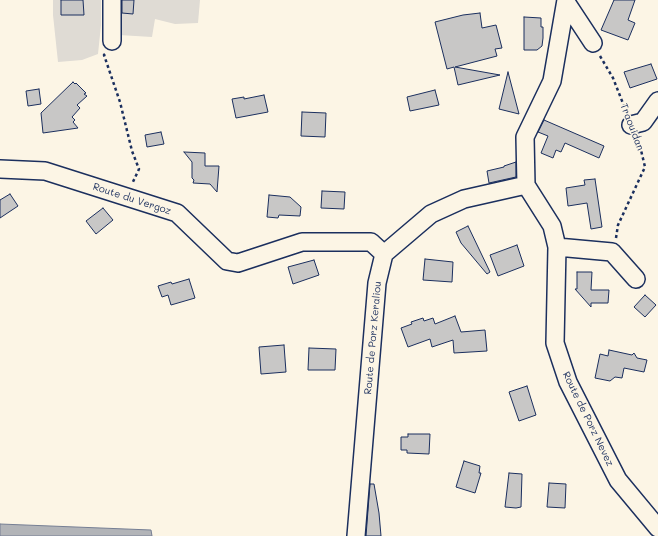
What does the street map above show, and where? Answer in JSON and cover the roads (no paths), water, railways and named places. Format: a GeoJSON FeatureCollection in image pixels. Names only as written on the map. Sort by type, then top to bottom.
{"type":"FeatureCollection","features":[{"type":"Feature","properties":{"kind":"street"},"geometry":{"type":"LineString","coordinates":[[112,0],[112,41]]}},
{"type":"Feature","properties":{"kind":"street"},"geometry":{"type":"LineString","coordinates":[[566,1],[592,43]]}},
{"type":"Feature","properties":{"kind":"street"},"geometry":{"type":"LineString","coordinates":[[384,254],[432,214],[464,200],[526,185],[525,137],[552,81],[566,1]]}},
{"type":"Feature","properties":{"kind":"street"},"geometry":{"type":"LineString","coordinates":[[631,125],[643,122],[658,101]]}},
{"type":"Feature","properties":{"kind":"street","name":"Route du Vergoz"},"geometry":{"type":"LineString","coordinates":[[0,168],[45,171],[177,213],[227,261],[238,263],[302,242],[371,242],[384,254]]}},
{"type":"Feature","properties":{"kind":"street","name":"Route de Porz Nevez"},"geometry":{"type":"LineString","coordinates":[[526,185],[552,226],[557,247],[555,343],[568,382],[618,480],[658,528]]}},
{"type":"Feature","properties":{"kind":"street"},"geometry":{"type":"LineString","coordinates":[[557,247],[612,252],[636,279]]}},
{"type":"Feature","properties":{"kind":"street","name":"Route de Porz Keraliou"},"geometry":{"type":"LineString","coordinates":[[356,536],[377,283],[384,254]]}}]}
